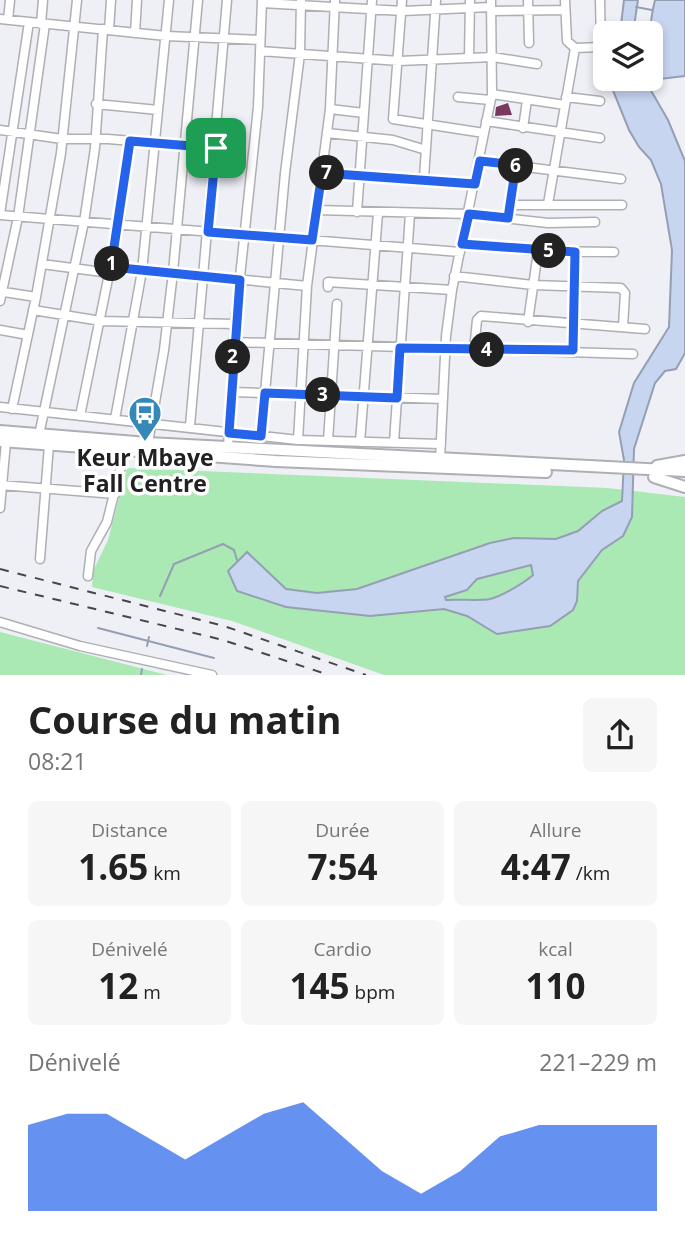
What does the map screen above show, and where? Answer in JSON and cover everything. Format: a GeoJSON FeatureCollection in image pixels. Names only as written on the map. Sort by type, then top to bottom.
{"type":"FeatureCollection","features":[{"type":"Feature","properties":{"kind":"highway"},"geometry":{"type":"LineString","coordinates":[[2,438],[40,435],[653,473],[685,478]]}},
{"type":"Feature","properties":{"kind":"highway"},"geometry":{"type":"LineString","coordinates":[[2,438],[49,445],[290,462],[621,471]]}},
{"type":"Feature","properties":{"kind":"highway"},"geometry":{"type":"LineString","coordinates":[[653,473],[662,463],[685,461]]}},
{"type":"Feature","properties":{"kind":"highway"},"geometry":{"type":"LineString","coordinates":[[653,473],[685,471]]}},
{"type":"Feature","properties":{"kind":"highway"},"geometry":{"type":"LineString","coordinates":[[653,473],[685,487]]}},
{"type":"Feature","properties":{"kind":"street"},"geometry":{"type":"LineString","coordinates":[[10,0],[4,19],[166,36],[260,40]]}},
{"type":"Feature","properties":{"kind":"street"},"geometry":{"type":"LineString","coordinates":[[0,301],[18,217],[30,135],[43,24],[43,0]]}},
{"type":"Feature","properties":{"kind":"street"},"geometry":{"type":"LineString","coordinates":[[12,409],[50,219],[62,139],[77,0]]}},
{"type":"Feature","properties":{"kind":"street"},"geometry":{"type":"LineString","coordinates":[[40,435],[84,222],[96,104],[111,0]]}},
{"type":"Feature","properties":{"kind":"street"},"geometry":{"type":"LineString","coordinates":[[135,33],[136,0]]}},
{"type":"Feature","properties":{"kind":"street"},"geometry":{"type":"LineString","coordinates":[[115,419],[148,227],[169,0]]}},
{"type":"Feature","properties":{"kind":"street"},"geometry":{"type":"LineString","coordinates":[[148,443],[178,230],[198,0]]}},
{"type":"Feature","properties":{"kind":"street"},"geometry":{"type":"LineString","coordinates":[[190,426],[227,0]]}},
{"type":"Feature","properties":{"kind":"street"},"geometry":{"type":"LineString","coordinates":[[357,212],[372,0]]}},
{"type":"Feature","properties":{"kind":"street"},"geometry":{"type":"LineString","coordinates":[[402,0],[393,119],[484,133]]}},
{"type":"Feature","properties":{"kind":"street"},"geometry":{"type":"LineString","coordinates":[[528,0],[529,43]]}},
{"type":"Feature","properties":{"kind":"street"},"geometry":{"type":"LineString","coordinates":[[565,0],[567,41],[576,48],[601,47],[600,0]]}},
{"type":"Feature","properties":{"kind":"street"},"geometry":{"type":"LineString","coordinates":[[228,447],[235,324],[246,235],[262,2],[335,4],[372,10],[403,11],[436,5],[470,4],[528,10],[565,10]]}},
{"type":"Feature","properties":{"kind":"street"},"geometry":{"type":"LineString","coordinates":[[261,436],[300,54],[301,2]]}},
{"type":"Feature","properties":{"kind":"street"},"geometry":{"type":"LineString","coordinates":[[298,440],[307,286],[330,110],[335,4]]}},
{"type":"Feature","properties":{"kind":"street"},"geometry":{"type":"LineString","coordinates":[[469,58],[470,4]]}},
{"type":"Feature","properties":{"kind":"street"},"geometry":{"type":"LineString","coordinates":[[424,178],[436,5]]}},
{"type":"Feature","properties":{"kind":"street"},"geometry":{"type":"LineString","coordinates":[[440,459],[445,349],[452,290],[491,97],[491,6]]}},
{"type":"Feature","properties":{"kind":"street"},"geometry":{"type":"LineString","coordinates":[[29,22],[0,214],[375,246],[614,252]]}},
{"type":"Feature","properties":{"kind":"street"},"geometry":{"type":"LineString","coordinates":[[548,204],[576,48]]}},
{"type":"Feature","properties":{"kind":"street"},"geometry":{"type":"LineString","coordinates":[[260,51],[399,61],[493,57],[537,64]]}},
{"type":"Feature","properties":{"kind":"street"},"geometry":{"type":"LineString","coordinates":[[458,97],[600,101]]}},
{"type":"Feature","properties":{"kind":"street"},"geometry":{"type":"LineString","coordinates":[[523,128],[527,100]]}},
{"type":"Feature","properties":{"kind":"street"},"geometry":{"type":"LineString","coordinates":[[96,104],[158,110]]}},
{"type":"Feature","properties":{"kind":"street"},"geometry":{"type":"LineString","coordinates":[[330,110],[363,113]]}},
{"type":"Feature","properties":{"kind":"street"},"geometry":{"type":"LineString","coordinates":[[486,121],[600,138]]}},
{"type":"Feature","properties":{"kind":"street"},"geometry":{"type":"LineString","coordinates":[[0,130],[62,139],[216,148]]}},
{"type":"Feature","properties":{"kind":"street"},"geometry":{"type":"LineString","coordinates":[[327,133],[400,141],[426,150]]}},
{"type":"Feature","properties":{"kind":"street"},"geometry":{"type":"LineString","coordinates":[[80,416],[111,270],[130,141]]}},
{"type":"Feature","properties":{"kind":"street"},"geometry":{"type":"LineString","coordinates":[[480,161],[621,179]]}},
{"type":"Feature","properties":{"kind":"street"},"geometry":{"type":"LineString","coordinates":[[508,218],[516,165]]}},
{"type":"Feature","properties":{"kind":"street"},"geometry":{"type":"LineString","coordinates":[[322,173],[424,178],[475,184]]}},
{"type":"Feature","properties":{"kind":"street"},"geometry":{"type":"LineString","coordinates":[[510,205],[622,205]]}},
{"type":"Feature","properties":{"kind":"street"},"geometry":{"type":"LineString","coordinates":[[316,210],[469,214],[548,223],[595,222]]}},
{"type":"Feature","properties":{"kind":"street"},"geometry":{"type":"LineString","coordinates":[[360,442],[378,213]]}},
{"type":"Feature","properties":{"kind":"street"},"geometry":{"type":"LineString","coordinates":[[394,442],[410,214]]}},
{"type":"Feature","properties":{"kind":"street"},"geometry":{"type":"LineString","coordinates":[[528,322],[538,251]]}},
{"type":"Feature","properties":{"kind":"street"},"geometry":{"type":"LineString","coordinates":[[573,350],[575,252]]}},
{"type":"Feature","properties":{"kind":"street"},"geometry":{"type":"LineString","coordinates":[[42,264],[173,272],[307,286]]}},
{"type":"Feature","properties":{"kind":"street"},"geometry":{"type":"LineString","coordinates":[[454,276],[533,285],[624,290],[623,327]]}},
{"type":"Feature","properties":{"kind":"street"},"geometry":{"type":"LineString","coordinates":[[328,287],[328,282],[452,290]]}},
{"type":"Feature","properties":{"kind":"street"},"geometry":{"type":"LineString","coordinates":[[4,292],[36,297]]}},
{"type":"Feature","properties":{"kind":"street"},"geometry":{"type":"LineString","coordinates":[[328,441],[337,304]]}},
{"type":"Feature","properties":{"kind":"street"},"geometry":{"type":"LineString","coordinates":[[33,310],[101,321],[235,324]]}},
{"type":"Feature","properties":{"kind":"street"},"geometry":{"type":"LineString","coordinates":[[474,350],[477,320],[481,316],[528,322],[645,329]]}},
{"type":"Feature","properties":{"kind":"street"},"geometry":{"type":"LineString","coordinates":[[0,330],[28,335]]}},
{"type":"Feature","properties":{"kind":"street"},"geometry":{"type":"LineString","coordinates":[[234,342],[474,350],[573,350],[633,354]]}},
{"type":"Feature","properties":{"kind":"street"},"geometry":{"type":"LineString","coordinates":[[231,392],[443,399]]}},
{"type":"Feature","properties":{"kind":"street"},"geometry":{"type":"LineString","coordinates":[[0,407],[298,440],[441,444]]}},
{"type":"Feature","properties":{"kind":"street"},"geometry":{"type":"LineString","coordinates":[[0,508],[2,438]]}},
{"type":"Feature","properties":{"kind":"street"},"geometry":{"type":"LineString","coordinates":[[40,559],[43,489],[49,445]]}},
{"type":"Feature","properties":{"kind":"street"},"geometry":{"type":"LineString","coordinates":[[88,576],[91,551],[107,522],[125,450]]}},
{"type":"Feature","properties":{"kind":"street"},"geometry":{"type":"LineString","coordinates":[[1,485],[115,494]]}},
{"type":"Feature","properties":{"kind":"street"},"geometry":{"type":"LineString","coordinates":[[0,621],[80,646],[212,675]]}},
{"type":"Feature","properties":{"kind":"green space"},"geometry":{"type":"Polygon","coordinates":[[[127,468],[608,488],[685,497],[685,675],[384,675],[232,621],[92,587],[93,571],[108,540],[127,468]]]}},
{"type":"Feature","properties":{"kind":"green space"},"geometry":{"type":"Polygon","coordinates":[[[0,632],[167,675],[0,675],[0,632]]]}},
{"type":"Feature","properties":{"kind":"water"},"geometry":{"type":"Polygon","coordinates":[[[624,0],[638,0],[635,21],[621,21],[624,0]]]}},
{"type":"Feature","properties":{"kind":"water"},"geometry":{"type":"Polygon","coordinates":[[[655,0],[685,0],[685,76],[663,79],[663,21],[651,20],[655,0]]]}},
{"type":"Feature","properties":{"kind":"water"},"geometry":{"type":"Polygon","coordinates":[[[613,91],[651,91],[668,120],[685,161],[685,353],[676,369],[665,371],[655,383],[634,449],[632,517],[623,536],[602,550],[578,581],[577,601],[573,610],[550,626],[497,634],[467,616],[444,609],[370,616],[286,607],[237,591],[228,571],[247,552],[286,589],[317,593],[357,589],[490,543],[514,538],[556,539],[578,531],[602,511],[622,501],[624,460],[619,432],[634,383],[669,327],[672,250],[661,184],[651,160],[629,130],[613,91]],[[531,565],[477,579],[467,590],[445,597],[446,600],[490,599],[533,575],[531,565]]]}},
{"type":"Feature","properties":{"kind":"building"},"geometry":{"type":"Polygon","coordinates":[[[508,103],[512,115],[495,116],[496,107],[508,103]]]}},
{"type":"Feature","properties":{"kind":"waterway"},"geometry":{"type":"LineString","coordinates":[[636,7],[652,10]]}},
{"type":"Feature","properties":{"kind":"waterway"},"geometry":{"type":"LineString","coordinates":[[160,596],[174,564],[223,544],[234,550],[237,560]]}},
{"type":"Feature","properties":{"kind":"waterway"},"geometry":{"type":"LineString","coordinates":[[98,628],[214,658]]}},
{"type":"Feature","properties":{"kind":"waterway"},"geometry":{"type":"LineString","coordinates":[[147,646],[149,637]]}},
{"type":"Feature","properties":{"kind":"waterway"},"geometry":{"type":"LineString","coordinates":[[141,675],[142,669]]}},
{"type":"Feature","properties":{"kind":"railway"},"geometry":{"type":"LineString","coordinates":[[0,569],[224,626],[366,675]]}},
{"type":"Feature","properties":{"kind":"railway"},"geometry":{"type":"LineString","coordinates":[[0,586],[223,640],[329,675]]}},
{"type":"Feature","properties":{"kind":"place","name":"Keur Mbaye Fall Centre"},"geometry":{"type":"Point","coordinates":[145,443]}},
{"type":"Feature","properties":{"kind":"route"},"geometry":{"type":"LineString","coordinates":[[130,141],[216,148],[208,232],[312,240],[322,173],[424,178],[475,184],[480,161],[516,165],[508,218],[469,214],[462,244],[575,252],[573,350],[400,348],[397,398],[265,393],[261,436],[229,433],[240,280],[111,267],[130,141]]}}]}
